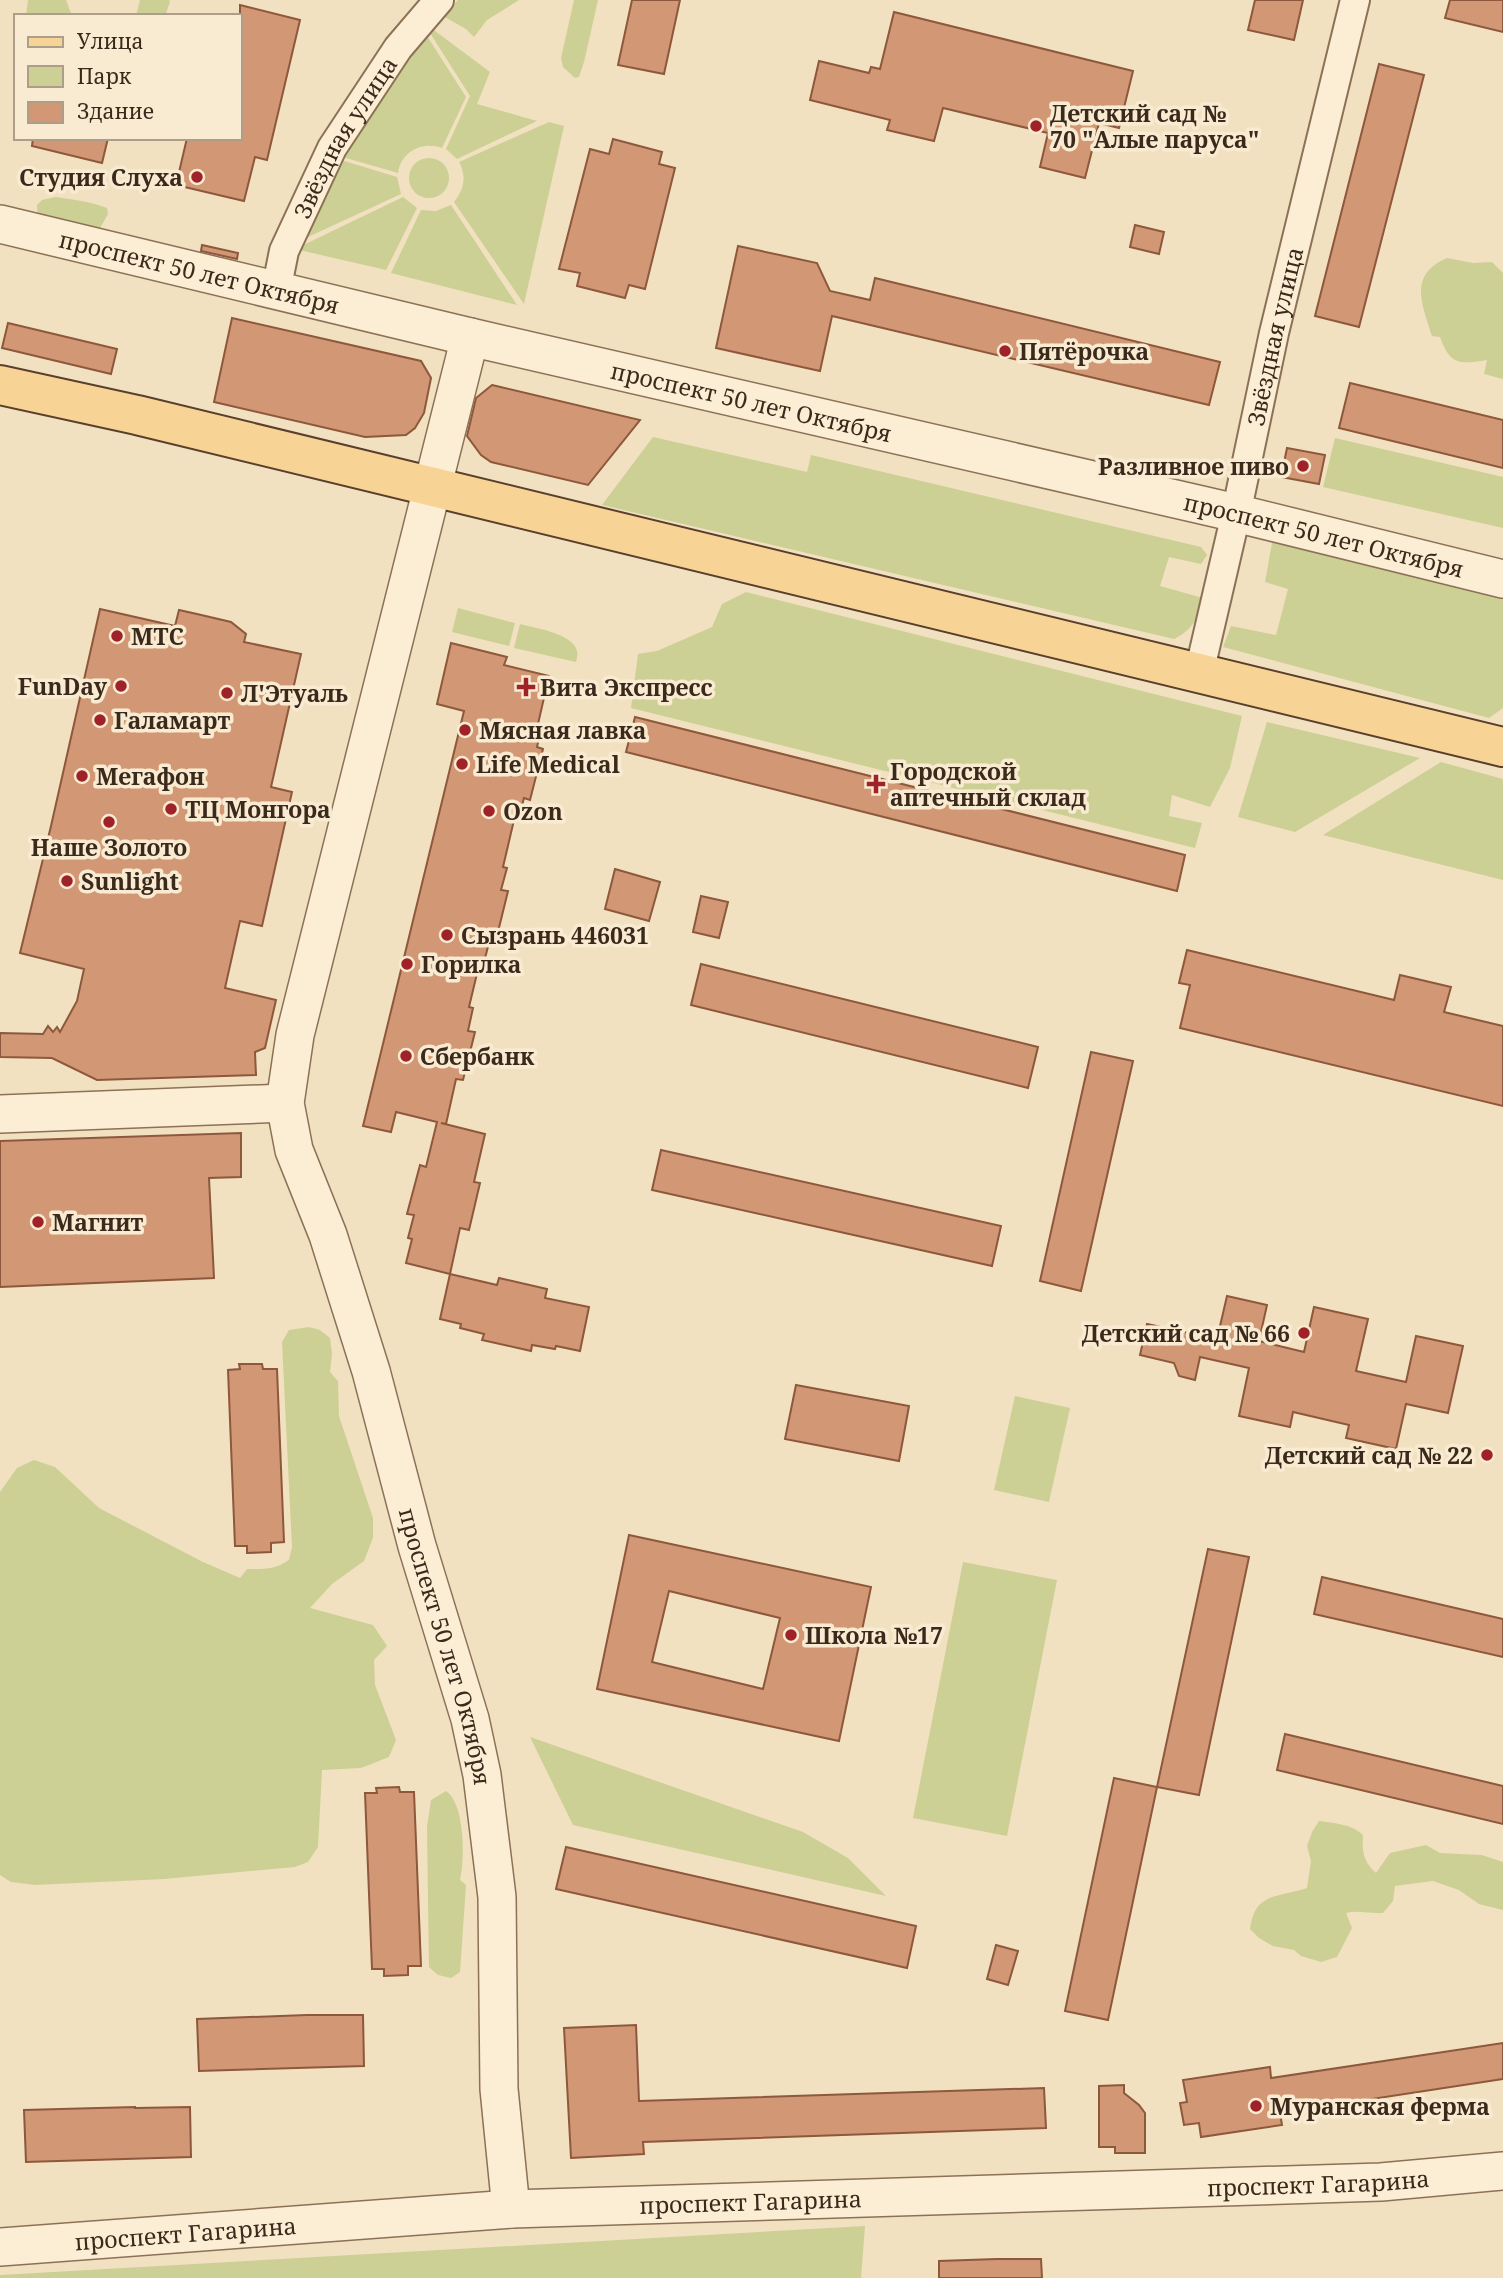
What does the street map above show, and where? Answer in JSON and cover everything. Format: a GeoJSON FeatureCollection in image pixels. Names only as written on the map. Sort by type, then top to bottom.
{"type":"FeatureCollection","features":[{"type":"Feature","properties":{"kind":"main road"},"geometry":{"type":"LineString","coordinates":[[0,385],[137,415],[1503,747]]}},
{"type":"Feature","properties":{"kind":"street","name":"Звёздная улица"},"geometry":{"type":"LineString","coordinates":[[276,291],[284,251],[332,148],[398,48],[439,0]]}},
{"type":"Feature","properties":{"kind":"street","name":"Звёздная улица"},"geometry":{"type":"LineString","coordinates":[[1199,673],[1274,333],[1356,0]]}},
{"type":"Feature","properties":{"kind":"street","name":"проспект 50 лет Октября"},"geometry":{"type":"LineString","coordinates":[[0,224],[1503,579]]}},
{"type":"Feature","properties":{"kind":"street","name":"проспект 50 лет Октября"},"geometry":{"type":"LineString","coordinates":[[470,337],[295,1035],[285,1104],[294,1150],[328,1235],[367,1360],[416,1546],[470,1718],[482,1775],[497,1897],[499,2089],[511,2209]]}},
{"type":"Feature","properties":{"kind":"street"},"geometry":{"type":"LineString","coordinates":[[0,1114],[285,1104]]}},
{"type":"Feature","properties":{"kind":"street","name":"проспект Гагарина"},"geometry":{"type":"LineString","coordinates":[[0,2248],[511,2209],[1381,2182],[1503,2171]]}},
{"type":"Feature","properties":{"kind":"green space"},"geometry":{"type":"Polygon","coordinates":[[[28,0],[66,0],[71,14],[26,14],[28,0]]]}},
{"type":"Feature","properties":{"kind":"green space"},"geometry":{"type":"Polygon","coordinates":[[[140,0],[170,2],[166,14],[136,14],[140,0]]]}},
{"type":"Feature","properties":{"kind":"green space"},"geometry":{"type":"Polygon","coordinates":[[[458,0],[519,0],[487,20],[474,37],[466,29],[443,16],[458,0]]]}},
{"type":"Feature","properties":{"kind":"green space"},"geometry":{"type":"Polygon","coordinates":[[[574,0],[598,0],[584,62],[579,77],[575,78],[563,67],[561,58],[574,0]]]}},
{"type":"Feature","properties":{"kind":"green space"},"geometry":{"type":"Polygon","coordinates":[[[423,22],[490,72],[477,104],[537,121],[457,159],[446,149],[470,96],[423,22]]]}},
{"type":"Feature","properties":{"kind":"green space"},"geometry":{"type":"Polygon","coordinates":[[[420,25],[466,97],[442,148],[428,146],[414,150],[403,159],[398,173],[332,154],[420,25]]]}},
{"type":"Feature","properties":{"kind":"green space"},"geometry":{"type":"Polygon","coordinates":[[[549,122],[564,126],[524,304],[454,202],[463,183],[459,162],[549,122]]]}},
{"type":"Feature","properties":{"kind":"green space"},"geometry":{"type":"Polygon","coordinates":[[[331,157],[397,177],[401,194],[295,243],[331,157]]]}},
{"type":"Feature","properties":{"kind":"green space"},"geometry":{"type":"Polygon","coordinates":[[[429,158],[443,164],[449,178],[443,192],[429,198],[415,192],[409,178],[415,164],[429,158]]]}},
{"type":"Feature","properties":{"kind":"green space"},"geometry":{"type":"Polygon","coordinates":[[[56,197],[107,208],[108,214],[99,235],[38,223],[37,205],[42,200],[56,197]]]}},
{"type":"Feature","properties":{"kind":"green space"},"geometry":{"type":"Polygon","coordinates":[[[403,197],[417,208],[386,270],[295,249],[403,197]]]}},
{"type":"Feature","properties":{"kind":"green space"},"geometry":{"type":"Polygon","coordinates":[[[451,205],[517,305],[391,273],[421,210],[436,211],[451,205]]]}},
{"type":"Feature","properties":{"kind":"green space"},"geometry":{"type":"Polygon","coordinates":[[[1447,258],[1473,263],[1492,262],[1503,273],[1503,379],[1484,374],[1487,360],[1456,361],[1447,353],[1440,337],[1432,336],[1422,301],[1422,281],[1435,265],[1447,258]]]}},
{"type":"Feature","properties":{"kind":"green space"},"geometry":{"type":"Polygon","coordinates":[[[653,437],[807,472],[811,455],[1201,547],[1207,555],[1201,564],[1169,557],[1160,586],[1203,598],[1201,605],[1190,627],[1174,639],[602,505],[653,437]]]}},
{"type":"Feature","properties":{"kind":"green space"},"geometry":{"type":"Polygon","coordinates":[[[1335,438],[1503,477],[1503,528],[1323,487],[1335,438]]]}},
{"type":"Feature","properties":{"kind":"green space"},"geometry":{"type":"Polygon","coordinates":[[[1274,532],[1503,587],[1503,708],[1489,718],[1223,647],[1231,626],[1276,635],[1288,589],[1265,582],[1274,532]]]}},
{"type":"Feature","properties":{"kind":"green space"},"geometry":{"type":"Polygon","coordinates":[[[746,592],[1242,716],[1230,768],[1210,807],[1172,795],[1169,816],[1202,823],[1195,848],[631,708],[638,654],[657,651],[712,627],[722,604],[746,592]]]}},
{"type":"Feature","properties":{"kind":"green space"},"geometry":{"type":"Polygon","coordinates":[[[458,608],[515,623],[509,646],[452,632],[458,608]]]}},
{"type":"Feature","properties":{"kind":"green space"},"geometry":{"type":"Polygon","coordinates":[[[520,624],[568,639],[577,653],[576,662],[514,648],[520,624]]]}},
{"type":"Feature","properties":{"kind":"green space"},"geometry":{"type":"Polygon","coordinates":[[[1267,722],[1420,758],[1295,832],[1238,817],[1267,722]]]}},
{"type":"Feature","properties":{"kind":"green space"},"geometry":{"type":"Polygon","coordinates":[[[1441,762],[1503,779],[1503,880],[1323,835],[1441,762]]]}},
{"type":"Feature","properties":{"kind":"green space"},"geometry":{"type":"Polygon","coordinates":[[[309,1327],[320,1330],[330,1338],[330,1372],[338,1381],[339,1416],[373,1518],[373,1538],[364,1561],[332,1584],[310,1608],[373,1625],[387,1646],[374,1660],[375,1685],[396,1740],[389,1757],[361,1768],[322,1770],[318,1847],[308,1862],[295,1867],[164,1879],[35,1885],[11,1882],[0,1875],[0,1492],[17,1468],[34,1460],[55,1467],[99,1508],[203,1562],[240,1578],[247,1569],[279,1566],[289,1560],[292,1547],[282,1342],[289,1330],[309,1327]]]}},
{"type":"Feature","properties":{"kind":"green space"},"geometry":{"type":"Polygon","coordinates":[[[1015,1396],[1070,1408],[1049,1502],[994,1490],[1015,1396]]]}},
{"type":"Feature","properties":{"kind":"green space"},"geometry":{"type":"Polygon","coordinates":[[[963,1562],[1057,1580],[1007,1836],[913,1818],[963,1562]]]}},
{"type":"Feature","properties":{"kind":"green space"},"geometry":{"type":"Polygon","coordinates":[[[530,1737],[803,1832],[848,1858],[886,1896],[573,1825],[530,1737]]]}},
{"type":"Feature","properties":{"kind":"green space"},"geometry":{"type":"Polygon","coordinates":[[[446,1791],[457,1807],[460,1819],[463,1859],[460,1880],[466,1885],[460,1972],[451,1978],[438,1975],[429,1967],[427,1827],[431,1800],[446,1791]]]}},
{"type":"Feature","properties":{"kind":"green space"},"geometry":{"type":"Polygon","coordinates":[[[1319,1821],[1337,1823],[1359,1831],[1363,1835],[1364,1856],[1376,1873],[1390,1853],[1426,1845],[1440,1853],[1482,1855],[1503,1862],[1503,1910],[1479,1904],[1459,1890],[1433,1881],[1395,1886],[1393,1901],[1383,1913],[1346,1913],[1352,1928],[1337,1957],[1321,1962],[1301,1956],[1294,1950],[1273,1946],[1250,1929],[1253,1917],[1262,1902],[1269,1898],[1307,1888],[1311,1861],[1307,1846],[1319,1821]]]}},
{"type":"Feature","properties":{"kind":"green space"},"geometry":{"type":"Polygon","coordinates":[[[865,2226],[861,2278],[0,2278],[0,2275],[865,2226]]]}},
{"type":"Feature","properties":{"kind":"building"},"geometry":{"type":"Polygon","coordinates":[[[632,0],[680,0],[664,74],[618,65],[632,0]]]}},
{"type":"Feature","properties":{"kind":"building"},"geometry":{"type":"Polygon","coordinates":[[[1255,0],[1303,0],[1294,40],[1248,30],[1255,0]]]}},
{"type":"Feature","properties":{"kind":"building"},"geometry":{"type":"Polygon","coordinates":[[[1450,0],[1503,0],[1503,32],[1445,18],[1450,0]]]}},
{"type":"Feature","properties":{"kind":"building"},"geometry":{"type":"Polygon","coordinates":[[[240,5],[300,20],[267,160],[255,157],[244,201],[176,185],[187,140],[242,140],[240,5]]]}},
{"type":"Feature","properties":{"kind":"building"},"geometry":{"type":"Polygon","coordinates":[[[894,12],[1133,71],[1119,128],[1099,123],[1085,178],[1040,167],[1048,133],[943,108],[934,141],[887,130],[890,120],[810,100],[819,61],[869,73],[871,67],[880,69],[894,12]]]}},
{"type":"Feature","properties":{"kind":"building"},"geometry":{"type":"Polygon","coordinates":[[[1379,64],[1424,75],[1359,327],[1315,316],[1379,64]]]}},
{"type":"Feature","properties":{"kind":"building"},"geometry":{"type":"Polygon","coordinates":[[[613,139],[662,152],[659,164],[675,168],[645,289],[629,285],[625,298],[577,286],[580,273],[559,269],[590,149],[609,154],[613,139]]]}},
{"type":"Feature","properties":{"kind":"building"},"geometry":{"type":"Polygon","coordinates":[[[33,140],[108,140],[102,163],[32,146],[33,140]]]}},
{"type":"Feature","properties":{"kind":"building"},"geometry":{"type":"Polygon","coordinates":[[[1135,225],[1164,232],[1159,254],[1130,247],[1135,225]]]}},
{"type":"Feature","properties":{"kind":"building"},"geometry":{"type":"Polygon","coordinates":[[[202,245],[238,253],[237,259],[201,251],[202,245]]]}},
{"type":"Feature","properties":{"kind":"building"},"geometry":{"type":"Polygon","coordinates":[[[738,246],[817,263],[830,291],[870,300],[875,278],[1220,362],[1209,405],[832,316],[820,371],[716,348],[738,246]]]}},
{"type":"Feature","properties":{"kind":"building"},"geometry":{"type":"Polygon","coordinates":[[[232,318],[421,361],[431,378],[424,413],[415,428],[406,435],[365,437],[214,402],[232,318]]]}},
{"type":"Feature","properties":{"kind":"building"},"geometry":{"type":"Polygon","coordinates":[[[8,323],[117,349],[111,374],[2,348],[8,323]]]}},
{"type":"Feature","properties":{"kind":"building"},"geometry":{"type":"Polygon","coordinates":[[[1350,383],[1503,420],[1503,468],[1339,428],[1350,383]]]}},
{"type":"Feature","properties":{"kind":"building"},"geometry":{"type":"Polygon","coordinates":[[[492,385],[640,420],[588,485],[491,462],[481,455],[467,436],[476,398],[492,385]]]}},
{"type":"Feature","properties":{"kind":"building","name":"Разливное пиво"},"geometry":{"type":"Polygon","coordinates":[[[1287,448],[1325,455],[1319,484],[1281,477],[1287,448]]]}},
{"type":"Feature","properties":{"kind":"building","name":"ТЦ Монгора"},"geometry":{"type":"Polygon","coordinates":[[[100,609],[175,626],[179,610],[197,614],[231,622],[246,634],[244,642],[301,654],[271,787],[292,792],[262,926],[240,921],[225,988],[276,1000],[265,1048],[255,1052],[256,1075],[97,1080],[52,1058],[0,1057],[0,1033],[43,1034],[48,1026],[53,1032],[57,1027],[60,1032],[77,1001],[84,969],[20,953],[100,609]]]}},
{"type":"Feature","properties":{"kind":"building"},"geometry":{"type":"Polygon","coordinates":[[[451,643],[507,657],[504,665],[549,676],[538,724],[542,725],[537,747],[543,749],[530,800],[524,798],[518,821],[514,820],[503,867],[507,868],[501,890],[508,891],[496,940],[490,939],[484,962],[480,961],[469,1007],[473,1008],[468,1031],[475,1032],[463,1080],[456,1079],[446,1124],[441,1123],[485,1134],[474,1182],[480,1183],[469,1230],[460,1228],[450,1274],[406,1263],[412,1239],[408,1238],[414,1215],[407,1214],[420,1165],[426,1167],[437,1122],[396,1112],[391,1132],[363,1126],[464,711],[437,704],[451,643]]]}},
{"type":"Feature","properties":{"kind":"building"},"geometry":{"type":"Polygon","coordinates":[[[635,717],[1185,855],[1177,891],[626,752],[635,717]]]}},
{"type":"Feature","properties":{"kind":"building"},"geometry":{"type":"Polygon","coordinates":[[[615,869],[660,882],[649,921],[605,909],[615,869]]]}},
{"type":"Feature","properties":{"kind":"building"},"geometry":{"type":"Polygon","coordinates":[[[701,896],[728,902],[719,938],[693,932],[701,896]]]}},
{"type":"Feature","properties":{"kind":"building"},"geometry":{"type":"Polygon","coordinates":[[[1187,950],[1394,1000],[1400,975],[1451,987],[1444,1012],[1503,1026],[1503,1106],[1180,1028],[1190,985],[1179,983],[1187,950]]]}},
{"type":"Feature","properties":{"kind":"building"},"geometry":{"type":"Polygon","coordinates":[[[701,964],[1038,1047],[1028,1088],[691,1005],[701,964]]]}},
{"type":"Feature","properties":{"kind":"building"},"geometry":{"type":"Polygon","coordinates":[[[1091,1052],[1133,1061],[1081,1291],[1040,1281],[1091,1052]]]}},
{"type":"Feature","properties":{"kind":"building"},"geometry":{"type":"Polygon","coordinates":[[[241,1133],[241,1177],[209,1178],[214,1278],[0,1287],[0,1141],[241,1133]]]}},
{"type":"Feature","properties":{"kind":"building"},"geometry":{"type":"Polygon","coordinates":[[[661,1150],[1001,1226],[992,1266],[652,1190],[661,1150]]]}},
{"type":"Feature","properties":{"kind":"building"},"geometry":{"type":"Polygon","coordinates":[[[450,1274],[497,1285],[499,1278],[547,1289],[545,1298],[589,1307],[580,1351],[532,1345],[531,1351],[482,1340],[484,1334],[440,1319],[450,1274]]]}},
{"type":"Feature","properties":{"kind":"building"},"geometry":{"type":"Polygon","coordinates":[[[1227,1296],[1267,1305],[1259,1341],[1304,1352],[1314,1307],[1368,1319],[1356,1371],[1406,1382],[1416,1336],[1463,1346],[1448,1413],[1406,1404],[1396,1449],[1346,1438],[1349,1425],[1293,1412],[1290,1427],[1239,1416],[1249,1368],[1200,1357],[1195,1380],[1179,1376],[1174,1363],[1140,1355],[1147,1324],[1217,1339],[1227,1296]]]}},
{"type":"Feature","properties":{"kind":"building"},"geometry":{"type":"Polygon","coordinates":[[[239,1364],[262,1364],[263,1369],[277,1369],[284,1542],[271,1543],[271,1552],[247,1553],[247,1546],[235,1546],[228,1370],[240,1369],[239,1364]]]}},
{"type":"Feature","properties":{"kind":"building"},"geometry":{"type":"Polygon","coordinates":[[[796,1385],[909,1406],[899,1461],[785,1439],[796,1385]]]}},
{"type":"Feature","properties":{"kind":"building"},"geometry":{"type":"Polygon","coordinates":[[[629,1535],[871,1587],[839,1741],[597,1689],[629,1535]],[[669,1591],[652,1662],[763,1689],[780,1618],[669,1591]]]}},
{"type":"Feature","properties":{"kind":"building"},"geometry":{"type":"Polygon","coordinates":[[[1208,1549],[1249,1557],[1199,1795],[1157,1787],[1208,1549]]]}},
{"type":"Feature","properties":{"kind":"building"},"geometry":{"type":"Polygon","coordinates":[[[1322,1577],[1503,1619],[1503,1657],[1314,1614],[1322,1577]]]}},
{"type":"Feature","properties":{"kind":"building"},"geometry":{"type":"Polygon","coordinates":[[[1285,1734],[1503,1786],[1503,1824],[1277,1770],[1285,1734]]]}},
{"type":"Feature","properties":{"kind":"building"},"geometry":{"type":"Polygon","coordinates":[[[1114,1778],[1157,1787],[1108,2020],[1065,2011],[1114,1778]]]}},
{"type":"Feature","properties":{"kind":"building"},"geometry":{"type":"Polygon","coordinates":[[[399,1787],[400,1792],[414,1792],[421,1966],[408,1966],[408,1975],[384,1976],[384,1969],[372,1969],[365,1793],[377,1793],[376,1788],[399,1787]]]}},
{"type":"Feature","properties":{"kind":"building"},"geometry":{"type":"Polygon","coordinates":[[[566,1847],[916,1926],[907,1968],[556,1889],[566,1847]]]}},
{"type":"Feature","properties":{"kind":"building"},"geometry":{"type":"Polygon","coordinates":[[[996,1945],[1018,1951],[1008,1985],[987,1979],[996,1945]]]}},
{"type":"Feature","properties":{"kind":"building"},"geometry":{"type":"Polygon","coordinates":[[[363,2015],[364,2066],[199,2071],[197,2019],[363,2015]]]}},
{"type":"Feature","properties":{"kind":"building"},"geometry":{"type":"Polygon","coordinates":[[[636,2025],[639,2101],[1044,2088],[1046,2128],[643,2142],[644,2154],[571,2158],[564,2028],[636,2025]]]}},
{"type":"Feature","properties":{"kind":"building"},"geometry":{"type":"Polygon","coordinates":[[[1503,2043],[1503,2079],[1280,2113],[1282,2125],[1201,2137],[1199,2123],[1184,2125],[1180,2103],[1187,2102],[1183,2080],[1270,2067],[1271,2078],[1503,2043]]]}},
{"type":"Feature","properties":{"kind":"building"},"geometry":{"type":"Polygon","coordinates":[[[1124,2085],[1124,2093],[1145,2113],[1145,2153],[1115,2153],[1115,2147],[1099,2147],[1099,2086],[1124,2085]]]}},
{"type":"Feature","properties":{"kind":"building"},"geometry":{"type":"Polygon","coordinates":[[[190,2107],[191,2157],[26,2162],[24,2110],[190,2107]]]}},
{"type":"Feature","properties":{"kind":"building"},"geometry":{"type":"Polygon","coordinates":[[[1041,2259],[1042,2278],[939,2278],[939,2261],[1041,2259]]]}},
{"type":"Feature","properties":{"kind":"place","name":"Детский сад № 70 \"Алые паруса\""},"geometry":{"type":"Point","coordinates":[1036,126]}},
{"type":"Feature","properties":{"kind":"place","name":"Студия Слуха"},"geometry":{"type":"Point","coordinates":[197,177]}},
{"type":"Feature","properties":{"kind":"place","name":"Пятёрочка"},"geometry":{"type":"Point","coordinates":[1005,351]}},
{"type":"Feature","properties":{"kind":"place","name":"Разливное пиво"},"geometry":{"type":"Point","coordinates":[1303,466]}},
{"type":"Feature","properties":{"kind":"place","name":"МТС"},"geometry":{"type":"Point","coordinates":[117,636]}},
{"type":"Feature","properties":{"kind":"place","name":"FunDay"},"geometry":{"type":"Point","coordinates":[121,686]}},
{"type":"Feature","properties":{"kind":"place","name":"Вита Экспресс"},"geometry":{"type":"Point","coordinates":[526,687]}},
{"type":"Feature","properties":{"kind":"place","name":"Л'Этуаль"},"geometry":{"type":"Point","coordinates":[227,693]}},
{"type":"Feature","properties":{"kind":"place","name":"Галамарт"},"geometry":{"type":"Point","coordinates":[100,720]}},
{"type":"Feature","properties":{"kind":"place","name":"Мясная лавка"},"geometry":{"type":"Point","coordinates":[465,730]}},
{"type":"Feature","properties":{"kind":"place","name":"Life Medical"},"geometry":{"type":"Point","coordinates":[462,764]}},
{"type":"Feature","properties":{"kind":"place","name":"Мегафон"},"geometry":{"type":"Point","coordinates":[82,776]}},
{"type":"Feature","properties":{"kind":"place","name":"Городской аптечный склад"},"geometry":{"type":"Point","coordinates":[876,784]}},
{"type":"Feature","properties":{"kind":"place","name":"ТЦ Монгора"},"geometry":{"type":"Point","coordinates":[171,809]}},
{"type":"Feature","properties":{"kind":"place","name":"Ozon"},"geometry":{"type":"Point","coordinates":[489,811]}},
{"type":"Feature","properties":{"kind":"place","name":"Наше Золото"},"geometry":{"type":"Point","coordinates":[109,822]}},
{"type":"Feature","properties":{"kind":"place","name":"Sunlight"},"geometry":{"type":"Point","coordinates":[67,881]}},
{"type":"Feature","properties":{"kind":"place","name":"Сызрань 446031"},"geometry":{"type":"Point","coordinates":[447,935]}},
{"type":"Feature","properties":{"kind":"place","name":"Горилка"},"geometry":{"type":"Point","coordinates":[407,964]}},
{"type":"Feature","properties":{"kind":"place","name":"Сбербанк"},"geometry":{"type":"Point","coordinates":[406,1056]}},
{"type":"Feature","properties":{"kind":"place","name":"Магнит"},"geometry":{"type":"Point","coordinates":[38,1222]}},
{"type":"Feature","properties":{"kind":"place","name":"Детский сад № 66"},"geometry":{"type":"Point","coordinates":[1304,1333]}},
{"type":"Feature","properties":{"kind":"place","name":"Детский сад № 22"},"geometry":{"type":"Point","coordinates":[1487,1455]}},
{"type":"Feature","properties":{"kind":"place","name":"Школа №17"},"geometry":{"type":"Point","coordinates":[791,1635]}},
{"type":"Feature","properties":{"kind":"place","name":"Муранская ферма"},"geometry":{"type":"Point","coordinates":[1256,2106]}}]}
